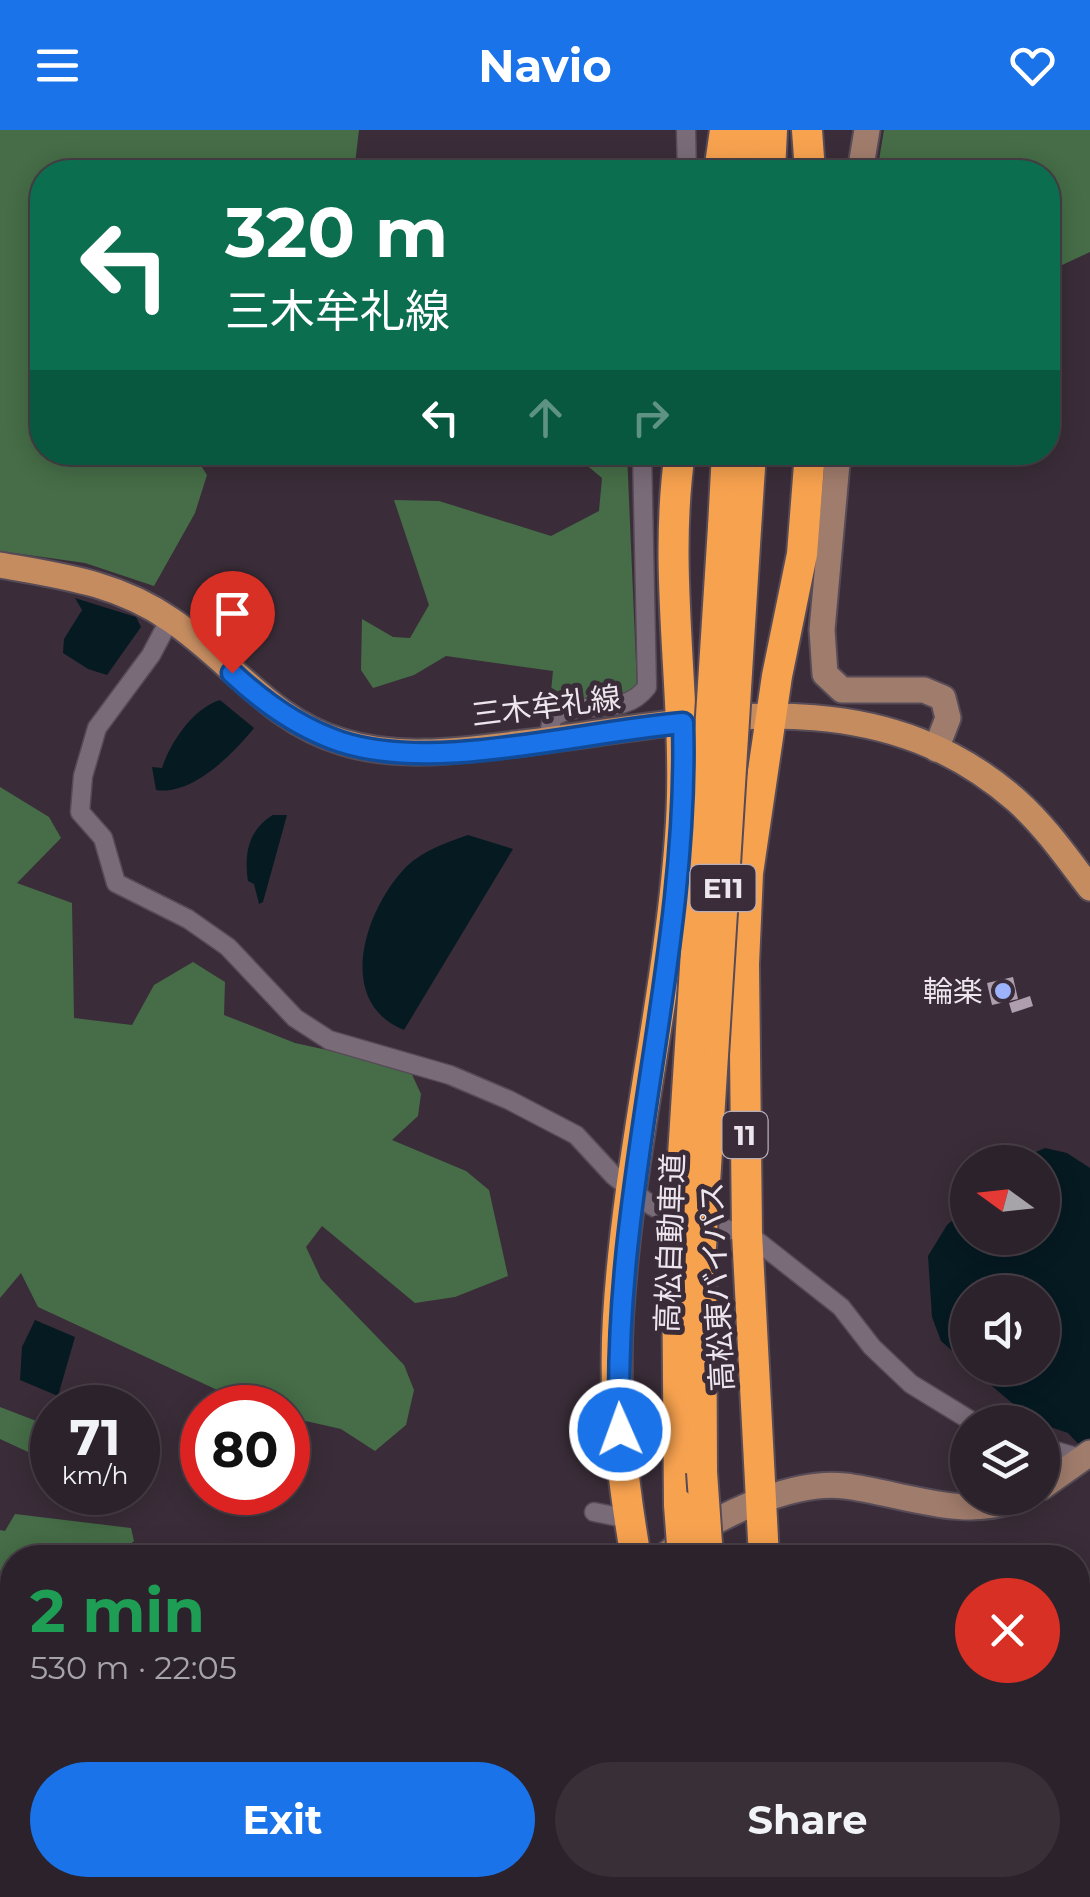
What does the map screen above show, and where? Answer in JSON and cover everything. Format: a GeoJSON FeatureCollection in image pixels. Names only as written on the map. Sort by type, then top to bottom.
{"type":"FeatureCollection","features":[{"type":"Feature","properties":{"kind":"highway"},"geometry":{"type":"LineString","coordinates":[[721,160],[726,130]]}},
{"type":"Feature","properties":{"kind":"highway"},"geometry":{"type":"LineString","coordinates":[[745,160],[747,130]]}},
{"type":"Feature","properties":{"kind":"highway"},"geometry":{"type":"LineString","coordinates":[[771,160],[772,130]]}},
{"type":"Feature","properties":{"kind":"highway"},"geometry":{"type":"LineString","coordinates":[[808,130],[809,160]]}},
{"type":"Feature","properties":{"kind":"highway"},"geometry":{"type":"LineString","coordinates":[[634,1545],[621,1470],[618,1317],[674,916],[683,723],[674,548],[679,465]]}},
{"type":"Feature","properties":{"kind":"highway","name":"高松自動車道"},"geometry":{"type":"LineString","coordinates":[[681,1545],[679,1504],[689,1248],[734,528],[729,465]]}},
{"type":"Feature","properties":{"kind":"highway","name":"高松自動車道"},"geometry":{"type":"LineString","coordinates":[[734,528],[748,465]]}},
{"type":"Feature","properties":{"kind":"highway","name":"高松東バイパス"},"geometry":{"type":"LineString","coordinates":[[763,1545],[747,1233],[744,964],[748,873],[770,714],[802,554],[809,465]]}},
{"type":"Feature","properties":{"kind":"highway","name":"高松自動車道"},"geometry":{"type":"LineString","coordinates":[[689,1248],[707,1545]]}},
{"type":"Feature","properties":{"kind":"main road"},"geometry":{"type":"LineString","coordinates":[[862,160],[868,130]]}},
{"type":"Feature","properties":{"kind":"main road"},"geometry":{"type":"LineString","coordinates":[[837,465],[822,630],[825,674],[842,690],[924,690],[943,698],[948,718],[936,748]]}},
{"type":"Feature","properties":{"kind":"main road","name":"三木牟礼線"},"geometry":{"type":"LineString","coordinates":[[0,564],[104,584],[170,619],[284,716],[344,743],[434,752],[770,714],[863,722],[936,748],[1016,801],[1090,888]]}},
{"type":"Feature","properties":{"kind":"main road"},"geometry":{"type":"LineString","coordinates":[[1060,1476],[1088,1458]]}},
{"type":"Feature","properties":{"kind":"main road"},"geometry":{"type":"LineString","coordinates":[[678,1545],[691,1534],[761,1502],[819,1484],[950,1504]]}},
{"type":"Feature","properties":{"kind":"street"},"geometry":{"type":"LineString","coordinates":[[686,130],[687,160]]}},
{"type":"Feature","properties":{"kind":"street"},"geometry":{"type":"LineString","coordinates":[[548,740],[552,718],[562,711],[628,706],[647,688],[642,465]]}},
{"type":"Feature","properties":{"kind":"street"},"geometry":{"type":"LineString","coordinates":[[170,619],[151,655],[97,728],[83,776],[80,812],[103,838],[116,883],[188,920],[228,947],[295,1018],[329,1040],[450,1075],[508,1100],[576,1135],[634,1191],[680,1220],[747,1233],[842,1307],[872,1347],[911,1384],[950,1408]]}},
{"type":"Feature","properties":{"kind":"street"},"geometry":{"type":"LineString","coordinates":[[1060,1451],[1088,1458]]}},
{"type":"Feature","properties":{"kind":"street"},"geometry":{"type":"LineString","coordinates":[[594,1512],[630,1519]]}},
{"type":"Feature","properties":{"kind":"green space"},"geometry":{"type":"Polygon","coordinates":[[[0,130],[359,130],[355,160],[30,160],[30,465],[201,465],[207,475],[195,513],[154,586],[85,563],[0,551],[0,130]]]}},
{"type":"Feature","properties":{"kind":"green space"},"geometry":{"type":"Polygon","coordinates":[[[884,130],[1090,130],[1090,252],[1060,266],[1060,160],[879,160],[884,130]]]}},
{"type":"Feature","properties":{"kind":"green space"},"geometry":{"type":"Polygon","coordinates":[[[586,465],[628,465],[637,686],[618,697],[550,702],[553,671],[446,656],[414,675],[373,688],[361,670],[362,619],[393,637],[410,638],[429,605],[394,500],[439,501],[551,536],[599,511],[602,478],[586,465]]]}},
{"type":"Feature","properties":{"kind":"green space"},"geometry":{"type":"Polygon","coordinates":[[[0,787],[49,817],[61,838],[17,883],[72,903],[74,1018],[132,1025],[154,985],[193,962],[225,982],[224,1015],[295,1043],[409,1068],[421,1094],[418,1116],[392,1140],[466,1171],[489,1190],[508,1276],[455,1297],[415,1303],[322,1226],[306,1247],[321,1279],[404,1365],[414,1390],[406,1425],[375,1451],[341,1429],[310,1422],[310,1385],[206,1385],[38,1307],[21,1273],[0,1298],[0,787]]]}},
{"type":"Feature","properties":{"kind":"green space"},"geometry":{"type":"Polygon","coordinates":[[[0,1407],[30,1419],[30,1453],[0,1439],[0,1407]]]}},
{"type":"Feature","properties":{"kind":"green space"},"geometry":{"type":"Polygon","coordinates":[[[15,1514],[131,1528],[134,1541],[129,1545],[0,1545],[0,1530],[5,1531],[15,1514]]]}},
{"type":"Feature","properties":{"kind":"water"},"geometry":{"type":"Polygon","coordinates":[[[75,598],[136,617],[141,627],[107,675],[88,669],[63,653],[64,639],[82,610],[75,598]]]}},
{"type":"Feature","properties":{"kind":"water"},"geometry":{"type":"Polygon","coordinates":[[[220,700],[254,728],[223,761],[197,780],[170,790],[156,790],[152,767],[162,768],[176,739],[191,720],[220,700]]]}},
{"type":"Feature","properties":{"kind":"water"},"geometry":{"type":"Polygon","coordinates":[[[273,815],[287,815],[263,902],[259,904],[254,884],[248,881],[248,852],[253,835],[273,815]]]}},
{"type":"Feature","properties":{"kind":"water"},"geometry":{"type":"Polygon","coordinates":[[[468,835],[513,849],[404,1030],[382,1017],[369,999],[363,977],[363,954],[369,930],[391,885],[406,867],[427,852],[468,835]]]}},
{"type":"Feature","properties":{"kind":"water"},"geometry":{"type":"Polygon","coordinates":[[[1060,1151],[1090,1168],[1090,1443],[1083,1449],[1060,1430],[1060,1405],[1014,1405],[991,1385],[1060,1385],[1060,1275],[950,1275],[950,1349],[941,1341],[932,1317],[928,1256],[950,1222],[950,1255],[1060,1255],[1060,1151]]]}},
{"type":"Feature","properties":{"kind":"water"},"geometry":{"type":"Polygon","coordinates":[[[35,1320],[75,1337],[61,1385],[32,1385],[20,1380],[22,1347],[35,1320]]]}},
{"type":"Feature","properties":{"kind":"building","name":"輪楽"},"geometry":{"type":"Polygon","coordinates":[[[1013,977],[1018,999],[992,1005],[987,983],[1013,977]]]}},
{"type":"Feature","properties":{"kind":"building"},"geometry":{"type":"Polygon","coordinates":[[[1030,996],[1033,1006],[1012,1013],[1009,1003],[1030,996]]]}},
{"type":"Feature","properties":{"kind":"place","name":"輪楽"},"geometry":{"type":"Point","coordinates":[1003,991]}},
{"type":"Feature","properties":{"kind":"route"},"geometry":{"type":"LineString","coordinates":[[232,673],[284,716],[315,732],[344,743],[406,752],[456,751],[683,723],[674,916],[618,1317],[620,1430]]}}]}
